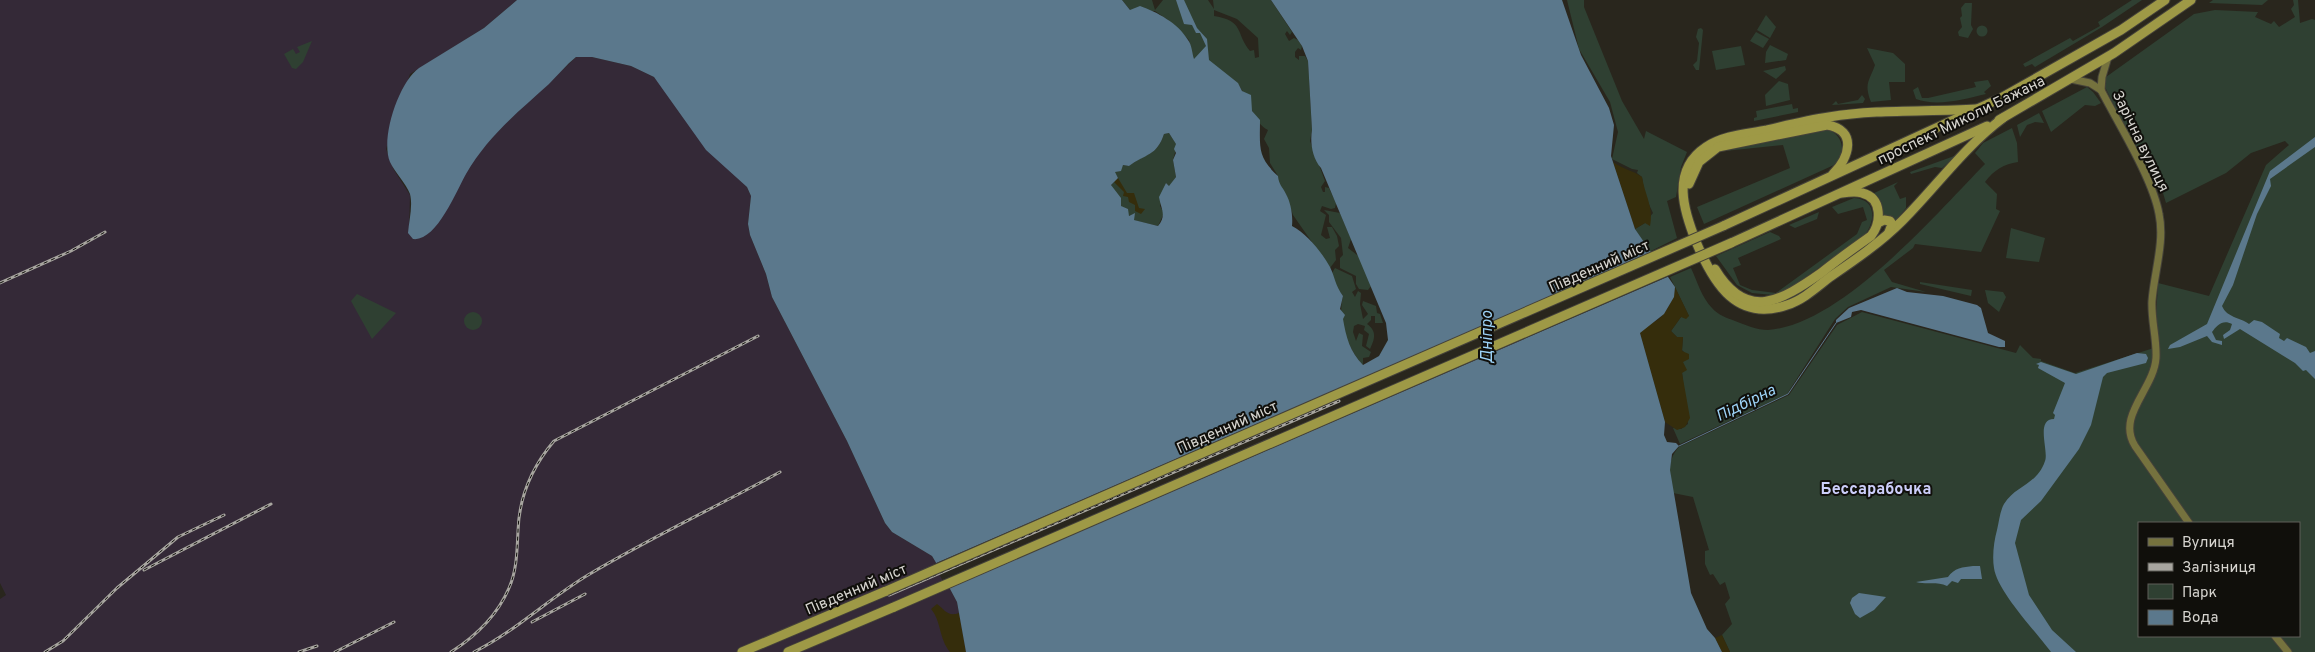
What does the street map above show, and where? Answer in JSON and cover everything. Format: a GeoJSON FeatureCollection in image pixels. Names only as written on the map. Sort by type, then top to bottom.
{"type":"FeatureCollection","features":[{"type":"Feature","properties":{"kind":"highway","name":"проспект Миколи Бажана"},"geometry":{"type":"LineString","coordinates":[[1723,226],[1976,109],[2046,74],[2121,30],[2165,0]]}},
{"type":"Feature","properties":{"kind":"highway","name":"проспект Миколи Бажана"},"geometry":{"type":"LineString","coordinates":[[1731,243],[2003,118],[2072,79],[2191,0]]}},
{"type":"Feature","properties":{"kind":"highway"},"geometry":{"type":"LineString","coordinates":[[1976,109],[1831,117],[1728,138],[1706,147],[1696,155],[1690,164],[1684,180],[1683,205],[1706,264],[1723,292],[1736,301],[1753,308],[1767,309],[1789,305],[1889,232],[1974,142],[2003,118]]}},
{"type":"Feature","properties":{"kind":"highway"},"geometry":{"type":"LineString","coordinates":[[1833,174],[1846,159],[1848,145],[1844,134],[1834,126],[1827,125],[1730,143],[1718,147],[1699,162],[1689,181],[1690,212],[1710,260],[1725,285],[1752,300],[1765,302],[1786,296],[1871,236],[1878,223],[1878,210],[1872,199],[1862,193],[1842,193]]}},
{"type":"Feature","properties":{"kind":"highway"},"geometry":{"type":"LineString","coordinates":[[1878,223],[1884,220],[1890,221],[1892,224],[1889,232]]}},
{"type":"Feature","properties":{"kind":"highway","name":"Південний міст"},"geometry":{"type":"LineString","coordinates":[[742,652],[1723,226]]}},
{"type":"Feature","properties":{"kind":"highway","name":"Південний міст"},"geometry":{"type":"LineString","coordinates":[[788,652],[1731,243]]}},
{"type":"Feature","properties":{"kind":"street","name":"Зарічна вулиця"},"geometry":{"type":"LineString","coordinates":[[2101,90],[2102,76],[2108,56]]}},
{"type":"Feature","properties":{"kind":"street","name":"Зарічна вулиця"},"geometry":{"type":"LineString","coordinates":[[2072,79],[2090,83],[2101,90],[2148,181],[2159,214],[2160,240],[2152,302],[2155,364],[2130,422],[2129,433],[2135,446],[2187,522]]}},
{"type":"Feature","properties":{"kind":"street"},"geometry":{"type":"LineString","coordinates":[[2276,637],[2288,652]]}},
{"type":"Feature","properties":{"kind":"shaded area"},"geometry":{"type":"Polygon","coordinates":[[[0,0],[517,0],[484,28],[410,74],[386,149],[394,170],[410,195],[409,233],[494,134],[576,57],[592,57],[631,66],[654,77],[747,187],[751,196],[748,224],[750,235],[766,274],[772,297],[847,441],[885,523],[892,532],[932,556],[935,561],[957,602],[966,652],[0,652],[0,599],[6,595],[0,583],[0,0]]]}},
{"type":"Feature","properties":{"kind":"green space"},"geometry":{"type":"Polygon","coordinates":[[[1122,0],[1152,0],[1155,10],[1163,0],[1208,0],[1214,9],[1213,0],[1271,0],[1292,32],[1290,35],[1287,31],[1285,34],[1289,41],[1294,38],[1302,46],[1301,50],[1298,48],[1295,52],[1295,57],[1299,60],[1299,56],[1305,56],[1308,61],[1312,130],[1310,141],[1325,181],[1321,187],[1323,192],[1325,192],[1325,187],[1329,188],[1336,203],[1335,208],[1331,209],[1322,206],[1320,211],[1326,215],[1321,235],[1326,239],[1330,238],[1327,227],[1332,227],[1337,236],[1339,246],[1335,250],[1336,260],[1330,268],[1293,215],[1286,194],[1279,186],[1278,176],[1270,163],[1269,148],[1264,139],[1268,130],[1258,122],[1242,89],[1235,81],[1224,74],[1193,59],[1189,40],[1168,20],[1155,11],[1131,11],[1122,0]],[[1214,10],[1214,16],[1231,21],[1235,25],[1245,45],[1250,51],[1254,50],[1255,58],[1259,57],[1258,38],[1237,19],[1214,10]]]}},
{"type":"Feature","properties":{"kind":"green space"},"geometry":{"type":"Polygon","coordinates":[[[1567,0],[1584,0],[1584,7],[1622,101],[1644,139],[1646,131],[1687,152],[1681,167],[1676,197],[1667,201],[1677,238],[1649,252],[1635,229],[1645,223],[1653,213],[1645,196],[1642,177],[1637,173],[1638,170],[1612,159],[1618,132],[1610,102],[1579,49],[1567,0]]]}},
{"type":"Feature","properties":{"kind":"green space"},"geometry":{"type":"Polygon","coordinates":[[[2132,0],[2142,0],[2102,27],[2035,67],[2032,64],[2025,67],[2023,64],[2070,38],[2073,41],[2100,26],[2098,22],[2132,0]]]}},
{"type":"Feature","properties":{"kind":"green space"},"geometry":{"type":"Polygon","coordinates":[[[2213,0],[2268,0],[2262,5],[2209,3],[2213,0]]]}},
{"type":"Feature","properties":{"kind":"green space"},"geometry":{"type":"Polygon","coordinates":[[[2293,0],[2298,0],[2300,23],[2312,19],[2315,20],[2315,652],[1730,652],[1722,635],[1732,624],[1725,604],[1730,598],[1725,582],[1720,585],[1713,574],[1710,575],[1705,564],[1705,551],[1709,550],[1693,497],[1673,493],[1670,469],[1672,458],[1679,447],[1789,395],[1837,325],[1862,312],[2016,353],[2020,345],[2033,358],[2041,359],[2041,361],[2075,373],[2160,346],[2156,318],[2158,283],[2209,296],[2266,165],[2289,145],[2285,141],[2251,153],[2226,173],[2166,203],[2160,183],[2146,166],[2105,87],[2106,77],[2194,14],[2215,10],[2258,12],[2255,17],[2271,24],[2274,21],[2279,27],[2295,17],[2291,9],[2294,5],[2293,0]]]}},
{"type":"Feature","properties":{"kind":"green space"},"geometry":{"type":"Polygon","coordinates":[[[1965,3],[1972,3],[1971,25],[1973,29],[1968,38],[1959,36],[1958,32],[1962,27],[1960,18],[1962,16],[1961,8],[1965,3]]]}},
{"type":"Feature","properties":{"kind":"green space"},"geometry":{"type":"Polygon","coordinates":[[[1766,15],[1776,27],[1770,38],[1757,30],[1766,15]]]}},
{"type":"Feature","properties":{"kind":"green space"},"geometry":{"type":"Polygon","coordinates":[[[1982,25],[1988,31],[1982,37],[1976,31],[1982,25]]]}},
{"type":"Feature","properties":{"kind":"green space"},"geometry":{"type":"Polygon","coordinates":[[[1701,28],[1703,30],[1699,70],[1696,70],[1693,65],[1697,61],[1699,43],[1696,37],[1698,29],[1701,28]]]}},
{"type":"Feature","properties":{"kind":"green space"},"geometry":{"type":"Polygon","coordinates":[[[1756,32],[1769,39],[1763,48],[1750,41],[1756,32]]]}},
{"type":"Feature","properties":{"kind":"green space"},"geometry":{"type":"Polygon","coordinates":[[[312,41],[303,62],[296,69],[292,68],[284,54],[293,49],[296,54],[300,52],[297,47],[312,41]]]}},
{"type":"Feature","properties":{"kind":"green space"},"geometry":{"type":"Polygon","coordinates":[[[1770,45],[1788,54],[1786,60],[1765,63],[1766,52],[1770,45]]]}},
{"type":"Feature","properties":{"kind":"green space"},"geometry":{"type":"Polygon","coordinates":[[[1741,46],[1745,65],[1716,70],[1712,51],[1741,46]]]}},
{"type":"Feature","properties":{"kind":"green space"},"geometry":{"type":"Polygon","coordinates":[[[1867,48],[1893,53],[1905,64],[1905,82],[1889,82],[1891,100],[1871,102],[1868,86],[1875,65],[1867,48]]]}},
{"type":"Feature","properties":{"kind":"green space"},"geometry":{"type":"Polygon","coordinates":[[[1785,66],[1786,70],[1776,79],[1763,71],[1785,66]]]}},
{"type":"Feature","properties":{"kind":"green space"},"geometry":{"type":"Polygon","coordinates":[[[1988,80],[1991,86],[1984,92],[1986,94],[1951,101],[1933,102],[1916,99],[1913,90],[1918,87],[1922,98],[1928,98],[1976,87],[1974,82],[1988,80]]]}},
{"type":"Feature","properties":{"kind":"green space"},"geometry":{"type":"Polygon","coordinates":[[[1779,81],[1788,84],[1790,100],[1766,106],[1765,95],[1779,81]]]}},
{"type":"Feature","properties":{"kind":"green space"},"geometry":{"type":"Polygon","coordinates":[[[2087,87],[2101,103],[2095,106],[2085,105],[2051,132],[2042,111],[2087,87]]]}},
{"type":"Feature","properties":{"kind":"green space"},"geometry":{"type":"Polygon","coordinates":[[[1862,95],[1865,99],[1863,103],[1832,105],[1836,101],[1838,104],[1858,100],[1862,95]]]}},
{"type":"Feature","properties":{"kind":"green space"},"geometry":{"type":"Polygon","coordinates":[[[1792,104],[1793,109],[1798,108],[1798,112],[1754,121],[1754,118],[1757,117],[1756,111],[1792,104]]]}},
{"type":"Feature","properties":{"kind":"green space"},"geometry":{"type":"Polygon","coordinates":[[[2039,113],[2044,123],[2035,122],[2027,125],[2020,137],[2017,125],[2039,113]]]}},
{"type":"Feature","properties":{"kind":"green space"},"geometry":{"type":"Polygon","coordinates":[[[2012,128],[2017,143],[2018,162],[2000,168],[1985,182],[1997,194],[1996,209],[2000,211],[1981,252],[1915,244],[1913,248],[1884,270],[1892,282],[1926,292],[1891,287],[1848,307],[1835,319],[1787,394],[1680,444],[1673,428],[1681,429],[1688,424],[1682,372],[1683,337],[1677,337],[1671,331],[1681,317],[1689,316],[1670,277],[1691,268],[1708,304],[1717,313],[1743,324],[1768,330],[1796,324],[1826,309],[1856,289],[1914,238],[1985,164],[1975,153],[1983,143],[2012,128]]]}},
{"type":"Feature","properties":{"kind":"green space"},"geometry":{"type":"Polygon","coordinates":[[[1826,129],[1837,135],[1842,145],[1841,155],[1834,165],[1704,224],[1697,207],[1790,168],[1783,145],[1725,151],[1826,129]]]}},
{"type":"Feature","properties":{"kind":"green space"},"geometry":{"type":"Polygon","coordinates":[[[1169,133],[1177,145],[1173,160],[1176,177],[1169,187],[1166,183],[1160,206],[1164,213],[1158,226],[1133,220],[1134,214],[1129,216],[1121,206],[1111,185],[1118,178],[1114,172],[1123,165],[1129,166],[1150,153],[1158,146],[1164,134],[1169,133]]]}},
{"type":"Feature","properties":{"kind":"green space"},"geometry":{"type":"Polygon","coordinates":[[[1957,155],[1942,168],[1935,167],[1911,174],[1910,172],[1957,155]]]}},
{"type":"Feature","properties":{"kind":"green space"},"geometry":{"type":"Polygon","coordinates":[[[1898,182],[1894,186],[1900,199],[1906,197],[1906,208],[1894,223],[1883,217],[1882,209],[1872,194],[1898,182]]]}},
{"type":"Feature","properties":{"kind":"green space"},"geometry":{"type":"Polygon","coordinates":[[[1854,198],[1867,202],[1872,211],[1871,223],[1865,235],[1789,289],[1773,295],[1752,293],[1737,285],[1716,256],[1770,232],[1779,236],[1781,239],[1738,258],[1741,265],[1733,268],[1740,285],[1752,290],[1776,293],[1857,234],[1862,222],[1867,220],[1863,207],[1838,214],[1832,207],[1854,198]]]}},
{"type":"Feature","properties":{"kind":"green space"},"geometry":{"type":"Polygon","coordinates":[[[1324,210],[1340,213],[1351,239],[1348,248],[1361,258],[1371,286],[1368,290],[1359,289],[1356,284],[1356,276],[1340,268],[1340,258],[1343,255],[1341,238],[1329,222],[1329,215],[1324,210]]]}},
{"type":"Feature","properties":{"kind":"green space"},"geometry":{"type":"Polygon","coordinates":[[[1819,212],[1817,219],[1795,228],[1789,225],[1819,212]]]}},
{"type":"Feature","properties":{"kind":"green space"},"geometry":{"type":"Polygon","coordinates":[[[2011,228],[2045,238],[2039,262],[2006,258],[2011,228]]]}},
{"type":"Feature","properties":{"kind":"green space"},"geometry":{"type":"Polygon","coordinates":[[[1335,268],[1352,276],[1356,289],[1352,292],[1355,297],[1358,291],[1361,293],[1360,304],[1363,319],[1368,314],[1362,305],[1363,301],[1376,306],[1377,313],[1380,314],[1383,323],[1375,323],[1375,316],[1371,316],[1371,320],[1367,324],[1374,332],[1370,349],[1366,346],[1369,334],[1364,330],[1365,326],[1358,324],[1354,326],[1353,332],[1356,341],[1359,333],[1363,335],[1362,346],[1371,352],[1369,357],[1363,358],[1363,365],[1348,342],[1342,323],[1341,305],[1343,296],[1335,285],[1332,273],[1335,268]]]}},
{"type":"Feature","properties":{"kind":"green space"},"geometry":{"type":"Polygon","coordinates":[[[1920,282],[1972,290],[1971,296],[1920,284],[1920,282]]]}},
{"type":"Feature","properties":{"kind":"green space"},"geometry":{"type":"Polygon","coordinates":[[[1985,290],[2003,292],[2006,297],[1999,312],[1988,303],[1985,290]]]}},
{"type":"Feature","properties":{"kind":"green space"},"geometry":{"type":"Polygon","coordinates":[[[357,294],[396,313],[372,339],[351,301],[357,294]]]}},
{"type":"Feature","properties":{"kind":"green space"},"geometry":{"type":"Polygon","coordinates":[[[473,312],[479,315],[482,321],[479,327],[473,330],[467,327],[464,321],[467,315],[473,312]]]}},
{"type":"Feature","properties":{"kind":"sand"},"geometry":{"type":"Polygon","coordinates":[[[1613,162],[1642,177],[1651,213],[1650,226],[1645,223],[1635,229],[1613,162]]]}},
{"type":"Feature","properties":{"kind":"sand"},"geometry":{"type":"Polygon","coordinates":[[[1118,178],[1127,193],[1134,193],[1139,208],[1145,209],[1141,214],[1135,211],[1135,205],[1129,202],[1128,197],[1123,196],[1124,192],[1114,182],[1118,178]]]}},
{"type":"Feature","properties":{"kind":"sand"},"geometry":{"type":"Polygon","coordinates":[[[1675,287],[1689,316],[1686,319],[1681,317],[1671,331],[1677,337],[1683,337],[1682,351],[1689,354],[1689,359],[1683,362],[1687,370],[1682,373],[1690,418],[1685,427],[1677,430],[1665,422],[1640,333],[1665,313],[1672,300],[1675,287]]]}},
{"type":"Feature","properties":{"kind":"sand"},"geometry":{"type":"Polygon","coordinates":[[[937,604],[949,613],[959,613],[966,652],[950,652],[946,647],[937,619],[931,609],[937,604]]]}},
{"type":"Feature","properties":{"kind":"sand"},"geometry":{"type":"Polygon","coordinates":[[[1722,635],[1730,652],[1722,652],[1715,638],[1722,635]]]}},
{"type":"Feature","properties":{"kind":"water","name":"Дніпро"},"geometry":{"type":"Polygon","coordinates":[[[517,0],[1122,0],[1130,10],[1140,6],[1153,11],[1173,23],[1189,42],[1194,59],[1206,46],[1200,33],[1196,33],[1192,25],[1184,24],[1176,0],[1184,0],[1197,28],[1207,39],[1209,60],[1238,83],[1242,91],[1251,95],[1252,111],[1260,120],[1260,145],[1263,157],[1278,176],[1288,198],[1292,226],[1313,243],[1330,267],[1343,296],[1340,309],[1345,315],[1343,319],[1347,338],[1355,355],[1363,365],[1379,356],[1388,340],[1386,323],[1314,155],[1311,140],[1308,61],[1302,46],[1271,0],[1562,0],[1581,55],[1609,108],[1614,125],[1611,156],[1635,229],[1675,287],[1674,297],[1664,314],[1640,333],[1665,422],[1664,435],[1667,442],[1676,443],[1679,446],[1672,454],[1670,470],[1691,593],[1707,629],[1715,638],[1722,652],[966,652],[957,602],[935,561],[932,556],[892,532],[885,523],[847,441],[772,297],[766,274],[750,235],[748,224],[751,196],[747,187],[706,150],[654,77],[631,66],[592,57],[576,57],[493,136],[475,160],[451,203],[430,233],[421,238],[413,239],[408,233],[411,208],[410,194],[392,166],[388,152],[388,139],[393,111],[405,85],[419,68],[484,28],[517,0]],[[1169,133],[1164,134],[1154,151],[1129,166],[1123,165],[1121,171],[1115,172],[1118,178],[1111,185],[1121,198],[1121,206],[1128,209],[1129,216],[1135,213],[1134,220],[1158,226],[1161,222],[1163,212],[1159,197],[1166,183],[1169,186],[1176,177],[1173,160],[1176,153],[1174,149],[1176,144],[1169,133]]]}},
{"type":"Feature","properties":{"kind":"water"},"geometry":{"type":"Polygon","coordinates":[[[2315,137],[2315,147],[2270,179],[2271,186],[2257,214],[2233,285],[2222,306],[2230,315],[2249,324],[2254,320],[2262,322],[2280,334],[2279,338],[2284,341],[2287,338],[2306,347],[2310,353],[2315,351],[2315,379],[2306,370],[2303,371],[2295,363],[2240,329],[2224,339],[2223,335],[2230,330],[2232,324],[2226,322],[2220,324],[2212,332],[2216,340],[2222,341],[2222,345],[2212,342],[2207,336],[2180,347],[2168,349],[2170,345],[2207,324],[2270,171],[2315,137]]]}},
{"type":"Feature","properties":{"kind":"water"},"geometry":{"type":"Polygon","coordinates":[[[1897,288],[1907,292],[1943,296],[1977,305],[1981,308],[1988,333],[2005,341],[2005,347],[1861,310],[1852,312],[1851,317],[1836,323],[1836,320],[1849,308],[1897,288]]]}},
{"type":"Feature","properties":{"kind":"water"},"geometry":{"type":"Polygon","coordinates":[[[2137,353],[2146,354],[2148,358],[2146,363],[2107,373],[2103,377],[2091,425],[2079,449],[2041,501],[2021,520],[2015,543],[2029,595],[2052,630],[2076,652],[2051,652],[2009,599],[1997,577],[1993,563],[1995,539],[2004,504],[2014,493],[2032,480],[2041,469],[2046,456],[2045,424],[2048,420],[2054,419],[2055,415],[2053,413],[2065,383],[2038,368],[2039,365],[2036,364],[2041,362],[2076,374],[2137,353]]]}},
{"type":"Feature","properties":{"kind":"water"},"geometry":{"type":"Polygon","coordinates":[[[1980,566],[1982,579],[1961,579],[1958,583],[1952,581],[1947,586],[1916,582],[1948,577],[1956,570],[1980,566]]]}},
{"type":"Feature","properties":{"kind":"water"},"geometry":{"type":"Polygon","coordinates":[[[1859,593],[1886,597],[1874,610],[1860,618],[1855,614],[1850,603],[1852,598],[1859,593]]]}},
{"type":"Feature","properties":{"kind":"pier"},"geometry":{"type":"Polygon","coordinates":[[[1653,252],[1672,275],[947,589],[934,564],[1653,252]]]}},
{"type":"Feature","properties":{"kind":"waterway","name":"Підбірна"},"geometry":{"type":"LineString","coordinates":[[1679,446],[1788,394],[1836,323]]}},
{"type":"Feature","properties":{"kind":"railway"},"geometry":{"type":"LineString","coordinates":[[0,283],[71,251],[105,232]]}},
{"type":"Feature","properties":{"kind":"railway"},"geometry":{"type":"LineString","coordinates":[[451,652],[485,624],[504,598],[512,581],[515,567],[519,518],[524,494],[539,461],[554,441],[758,336]]}},
{"type":"Feature","properties":{"kind":"railway"},"geometry":{"type":"LineString","coordinates":[[889,595],[1339,401]]}},
{"type":"Feature","properties":{"kind":"railway"},"geometry":{"type":"LineString","coordinates":[[474,652],[518,625],[588,575],[635,548],[780,472]]}},
{"type":"Feature","properties":{"kind":"railway"},"geometry":{"type":"LineString","coordinates":[[144,570],[271,504]]}},
{"type":"Feature","properties":{"kind":"railway"},"geometry":{"type":"LineString","coordinates":[[45,652],[63,641],[117,588],[178,537],[224,515]]}},
{"type":"Feature","properties":{"kind":"railway"},"geometry":{"type":"LineString","coordinates":[[532,622],[585,594]]}},
{"type":"Feature","properties":{"kind":"railway"},"geometry":{"type":"LineString","coordinates":[[335,652],[394,622]]}},
{"type":"Feature","properties":{"kind":"railway"},"geometry":{"type":"LineString","coordinates":[[299,652],[317,646]]}},
{"type":"Feature","properties":{"kind":"district","name":"Бессарабочка"},"geometry":{"type":"Point","coordinates":[1876,488]}}]}
